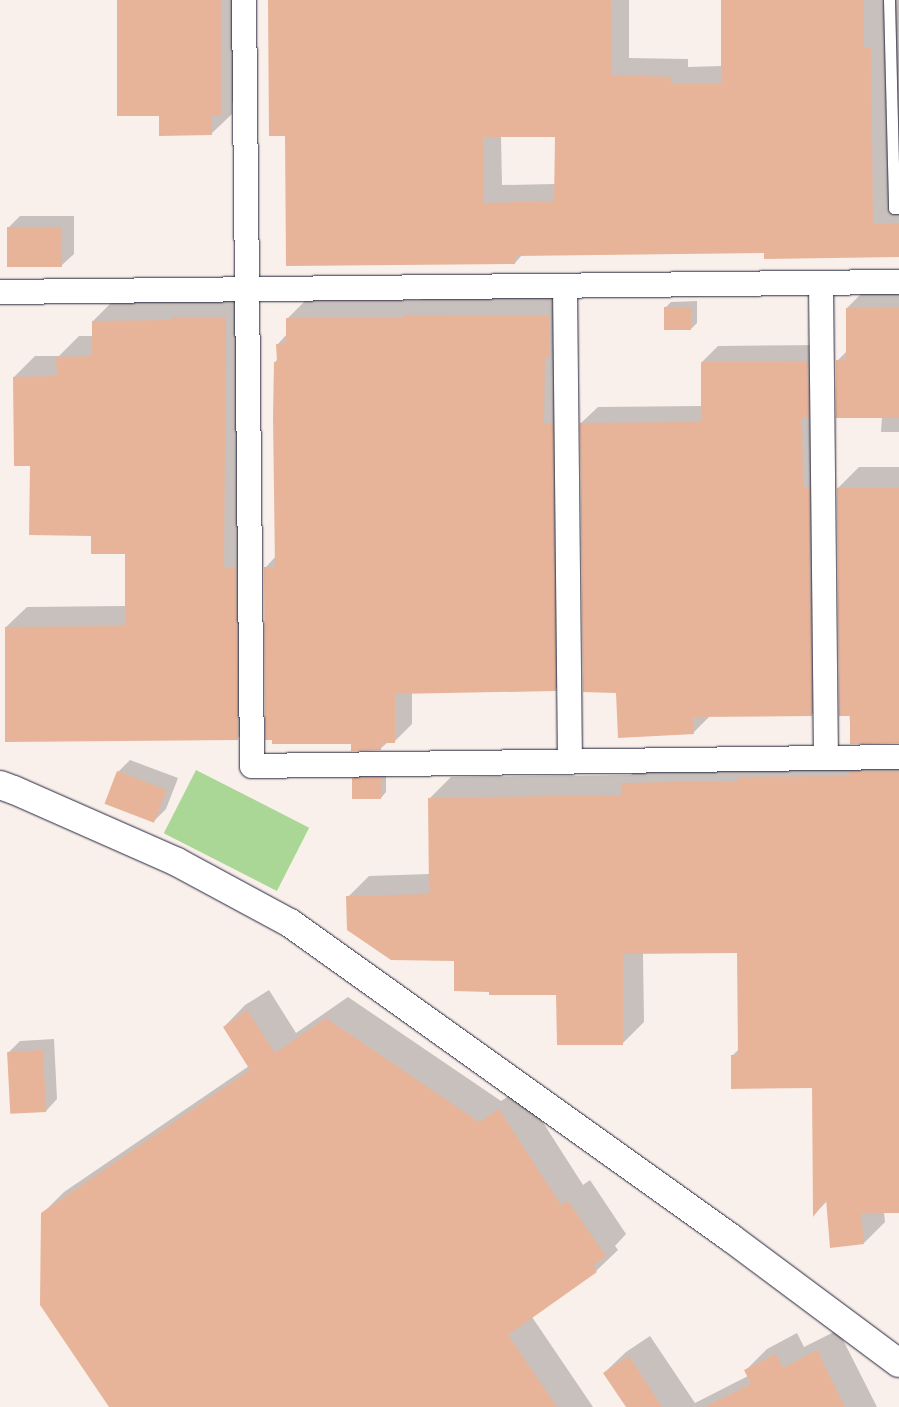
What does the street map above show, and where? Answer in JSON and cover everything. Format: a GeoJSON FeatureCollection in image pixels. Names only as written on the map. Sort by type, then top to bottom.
{"type":"FeatureCollection","features":[{"type":"Feature","properties":{"kind":"street"},"geometry":{"type":"LineString","coordinates":[[244,0],[252,766],[899,757]]}},
{"type":"Feature","properties":{"kind":"street"},"geometry":{"type":"LineString","coordinates":[[0,292],[247,291],[899,282]]}},
{"type":"Feature","properties":{"kind":"street"},"geometry":{"type":"LineString","coordinates":[[821,283],[826,758]]}},
{"type":"Feature","properties":{"kind":"street"},"geometry":{"type":"LineString","coordinates":[[565,286],[570,761]]}},
{"type":"Feature","properties":{"kind":"street"},"geometry":{"type":"LineString","coordinates":[[0,785],[177,862],[290,923],[731,1238],[899,1363]]}},
{"type":"Feature","properties":{"kind":"lane"},"geometry":{"type":"LineString","coordinates":[[889,0],[894,16],[894,208],[899,208]]}},
{"type":"Feature","properties":{"kind":"green space"},"geometry":{"type":"Polygon","coordinates":[[[196,770],[309,828],[277,891],[164,833],[196,770]]]}},
{"type":"Feature","properties":{"kind":"building"},"geometry":{"type":"Polygon","coordinates":[[[117,0],[221,0],[221,116],[212,116],[212,135],[159,136],[159,116],[117,116],[117,0]]]}},
{"type":"Feature","properties":{"kind":"building"},"geometry":{"type":"Polygon","coordinates":[[[268,0],[611,0],[612,75],[671,77],[671,84],[721,84],[721,0],[864,0],[864,48],[871,48],[873,224],[899,224],[899,257],[764,259],[764,253],[515,256],[515,264],[286,266],[285,136],[269,136],[268,0]],[[483,137],[484,203],[554,201],[555,137],[483,137]]]}},
{"type":"Feature","properties":{"kind":"building"},"geometry":{"type":"Polygon","coordinates":[[[7,227],[62,227],[62,267],[7,267],[7,227]]]}},
{"type":"Feature","properties":{"kind":"building"},"geometry":{"type":"Polygon","coordinates":[[[664,307],[691,307],[691,330],[664,330],[664,307]]]}},
{"type":"Feature","properties":{"kind":"building"},"geometry":{"type":"Polygon","coordinates":[[[899,307],[899,418],[836,418],[836,360],[846,360],[846,308],[899,307]]]}},
{"type":"Feature","properties":{"kind":"building"},"geometry":{"type":"Polygon","coordinates":[[[404,315],[549,316],[549,357],[545,357],[544,423],[553,423],[556,691],[395,694],[395,743],[381,743],[381,750],[351,751],[351,744],[272,744],[272,740],[265,740],[264,567],[275,567],[273,417],[274,362],[277,362],[276,344],[286,344],[286,318],[404,318],[404,315]]]}},
{"type":"Feature","properties":{"kind":"building"},"geometry":{"type":"Polygon","coordinates":[[[171,317],[226,317],[224,568],[236,567],[238,740],[5,742],[5,627],[125,626],[125,554],[91,554],[91,536],[29,535],[30,466],[14,466],[13,377],[57,376],[56,357],[92,356],[92,321],[171,320],[171,317]]]}},
{"type":"Feature","properties":{"kind":"building"},"geometry":{"type":"Polygon","coordinates":[[[808,361],[809,418],[802,418],[803,488],[809,488],[812,716],[693,717],[694,734],[618,738],[616,693],[583,692],[580,423],[701,422],[701,362],[808,361]]]}},
{"type":"Feature","properties":{"kind":"building"},"geometry":{"type":"Polygon","coordinates":[[[837,488],[899,488],[899,743],[850,744],[850,716],[839,716],[837,488]]]}},
{"type":"Feature","properties":{"kind":"building"},"geometry":{"type":"Polygon","coordinates":[[[117,771],[166,790],[154,823],[104,804],[117,771]]]}},
{"type":"Feature","properties":{"kind":"building"},"geometry":{"type":"Polygon","coordinates":[[[850,771],[899,771],[899,1213],[861,1213],[864,1244],[830,1248],[826,1199],[813,1217],[812,1088],[731,1089],[731,1055],[738,1055],[737,953],[623,954],[623,1045],[557,1045],[556,995],[489,995],[489,992],[454,991],[454,961],[391,960],[347,930],[346,896],[429,894],[428,798],[621,795],[621,783],[737,781],[737,777],[850,776],[850,771]]]}},
{"type":"Feature","properties":{"kind":"building"},"geometry":{"type":"Polygon","coordinates":[[[352,778],[381,778],[381,799],[352,799],[352,778]]]}},
{"type":"Feature","properties":{"kind":"building"},"geometry":{"type":"Polygon","coordinates":[[[247,1010],[275,1053],[326,1018],[479,1122],[499,1109],[561,1205],[568,1201],[606,1256],[593,1266],[597,1272],[508,1335],[557,1407],[109,1407],[40,1305],[41,1213],[250,1070],[223,1027],[247,1010]]]}},
{"type":"Feature","properties":{"kind":"building"},"geometry":{"type":"Polygon","coordinates":[[[43,1050],[46,1112],[10,1114],[7,1052],[43,1050]]]}},
{"type":"Feature","properties":{"kind":"building"},"geometry":{"type":"Polygon","coordinates":[[[817,1350],[845,1407],[705,1407],[751,1384],[744,1370],[776,1354],[783,1368],[817,1350]]]}},
{"type":"Feature","properties":{"kind":"building"},"geometry":{"type":"Polygon","coordinates":[[[629,1356],[662,1407],[626,1407],[603,1373],[629,1356]]]}}]}
